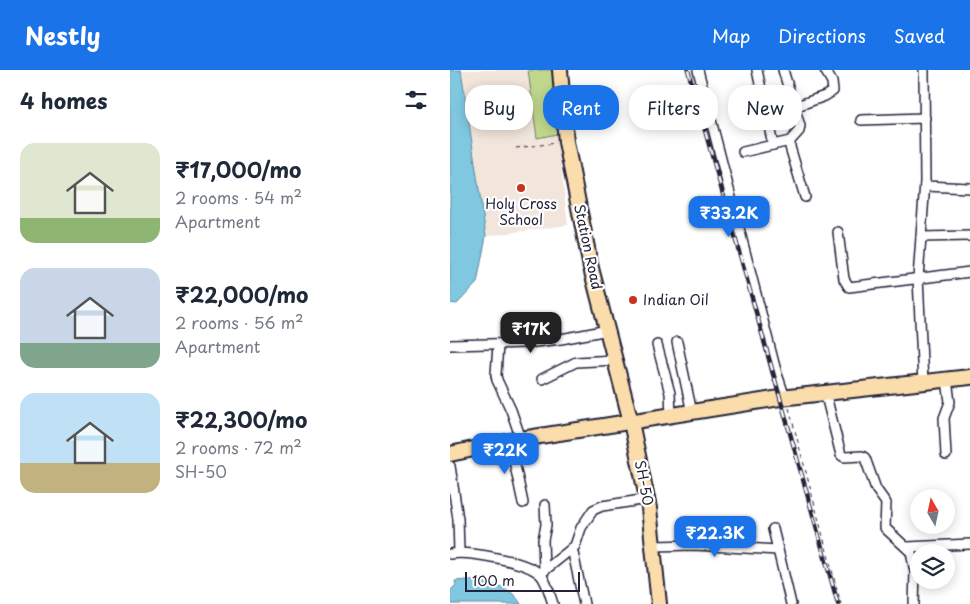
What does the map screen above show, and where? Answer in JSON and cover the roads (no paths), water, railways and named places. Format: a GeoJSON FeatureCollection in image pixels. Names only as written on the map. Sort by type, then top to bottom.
{"type":"FeatureCollection","features":[{"type":"Feature","properties":{"kind":"main road","name":"Station Road"},"geometry":{"type":"LineString","coordinates":[[560,70],[566,142],[591,268],[631,422]]}},
{"type":"Feature","properties":{"kind":"main road"},"geometry":{"type":"LineString","coordinates":[[450,454],[515,440],[825,392],[968,379]]}},
{"type":"Feature","properties":{"kind":"main road","name":"SH-50"},"geometry":{"type":"LineString","coordinates":[[631,422],[648,499],[653,546],[655,602]]}},
{"type":"Feature","properties":{"kind":"street"},"geometry":{"type":"LineString","coordinates":[[698,70],[776,371],[785,398]]}},
{"type":"Feature","properties":{"kind":"street"},"geometry":{"type":"LineString","coordinates":[[757,70],[773,145]]}},
{"type":"Feature","properties":{"kind":"street"},"geometry":{"type":"LineString","coordinates":[[783,70],[787,85]]}},
{"type":"Feature","properties":{"kind":"street"},"geometry":{"type":"LineString","coordinates":[[802,104],[833,91],[832,82],[826,70]]}},
{"type":"Feature","properties":{"kind":"street"},"geometry":{"type":"LineString","coordinates":[[923,383],[918,278],[925,186],[924,70]]}},
{"type":"Feature","properties":{"kind":"street"},"geometry":{"type":"LineString","coordinates":[[861,120],[925,118]]}},
{"type":"Feature","properties":{"kind":"street"},"geometry":{"type":"LineString","coordinates":[[743,152],[790,141],[800,130]]}},
{"type":"Feature","properties":{"kind":"street"},"geometry":{"type":"LineString","coordinates":[[790,141],[790,147],[805,197]]}},
{"type":"Feature","properties":{"kind":"street"},"geometry":{"type":"LineString","coordinates":[[925,186],[970,188]]}},
{"type":"Feature","properties":{"kind":"street"},"geometry":{"type":"LineString","coordinates":[[838,232],[844,279],[848,287],[970,272]]}},
{"type":"Feature","properties":{"kind":"street"},"geometry":{"type":"LineString","coordinates":[[921,237],[970,236]]}},
{"type":"Feature","properties":{"kind":"street"},"geometry":{"type":"LineString","coordinates":[[450,345],[498,344],[561,339],[608,330]]}},
{"type":"Feature","properties":{"kind":"street"},"geometry":{"type":"LineString","coordinates":[[677,342],[692,413]]}},
{"type":"Feature","properties":{"kind":"street"},"geometry":{"type":"LineString","coordinates":[[498,344],[496,375],[511,410],[523,503]]}},
{"type":"Feature","properties":{"kind":"street"},"geometry":{"type":"LineString","coordinates":[[657,345],[670,393],[671,416]]}},
{"type":"Feature","properties":{"kind":"street"},"geometry":{"type":"LineString","coordinates":[[542,379],[576,362],[616,360]]}},
{"type":"Feature","properties":{"kind":"street"},"geometry":{"type":"LineString","coordinates":[[946,455],[944,418],[950,402],[947,380]]}},
{"type":"Feature","properties":{"kind":"street"},"geometry":{"type":"LineString","coordinates":[[825,392],[841,455],[844,458],[862,456],[865,458],[876,489],[886,503],[885,528],[911,552],[915,572],[914,604]]}},
{"type":"Feature","properties":{"kind":"street"},"geometry":{"type":"LineString","coordinates":[[450,466],[458,519],[454,553],[502,558],[542,573]]}},
{"type":"Feature","properties":{"kind":"street"},"geometry":{"type":"LineString","coordinates":[[542,573],[578,542],[582,528],[590,514],[597,507],[648,499]]}},
{"type":"Feature","properties":{"kind":"street"},"geometry":{"type":"LineString","coordinates":[[545,505],[546,525],[543,540],[542,573],[553,604]]}},
{"type":"Feature","properties":{"kind":"street"},"geometry":{"type":"LineString","coordinates":[[773,530],[791,604]]}},
{"type":"Feature","properties":{"kind":"street"},"geometry":{"type":"LineString","coordinates":[[907,547],[970,544]]}},
{"type":"Feature","properties":{"kind":"street"},"geometry":{"type":"LineString","coordinates":[[653,546],[694,545],[778,550]]}},
{"type":"Feature","properties":{"kind":"street"},"geometry":{"type":"LineString","coordinates":[[572,548],[584,604]]}},
{"type":"Feature","properties":{"kind":"water"},"geometry":{"type":"Polygon","coordinates":[[[450,70],[461,70],[465,97],[465,130],[470,130],[486,236],[477,283],[457,304],[450,303],[450,70]]]}},
{"type":"Feature","properties":{"kind":"water"},"geometry":{"type":"Polygon","coordinates":[[[467,580],[504,588],[511,592],[521,604],[450,604],[450,591],[456,585],[455,581],[467,580]]]}},
{"type":"Feature","properties":{"kind":"railway"},"geometry":{"type":"LineString","coordinates":[[688,70],[838,604]]}},
{"type":"Feature","properties":{"kind":"place","name":"Holy Cross School"},"geometry":{"type":"Point","coordinates":[521,188]}},
{"type":"Feature","properties":{"kind":"place","name":"Indian Oil"},"geometry":{"type":"Point","coordinates":[633,300]}}]}
